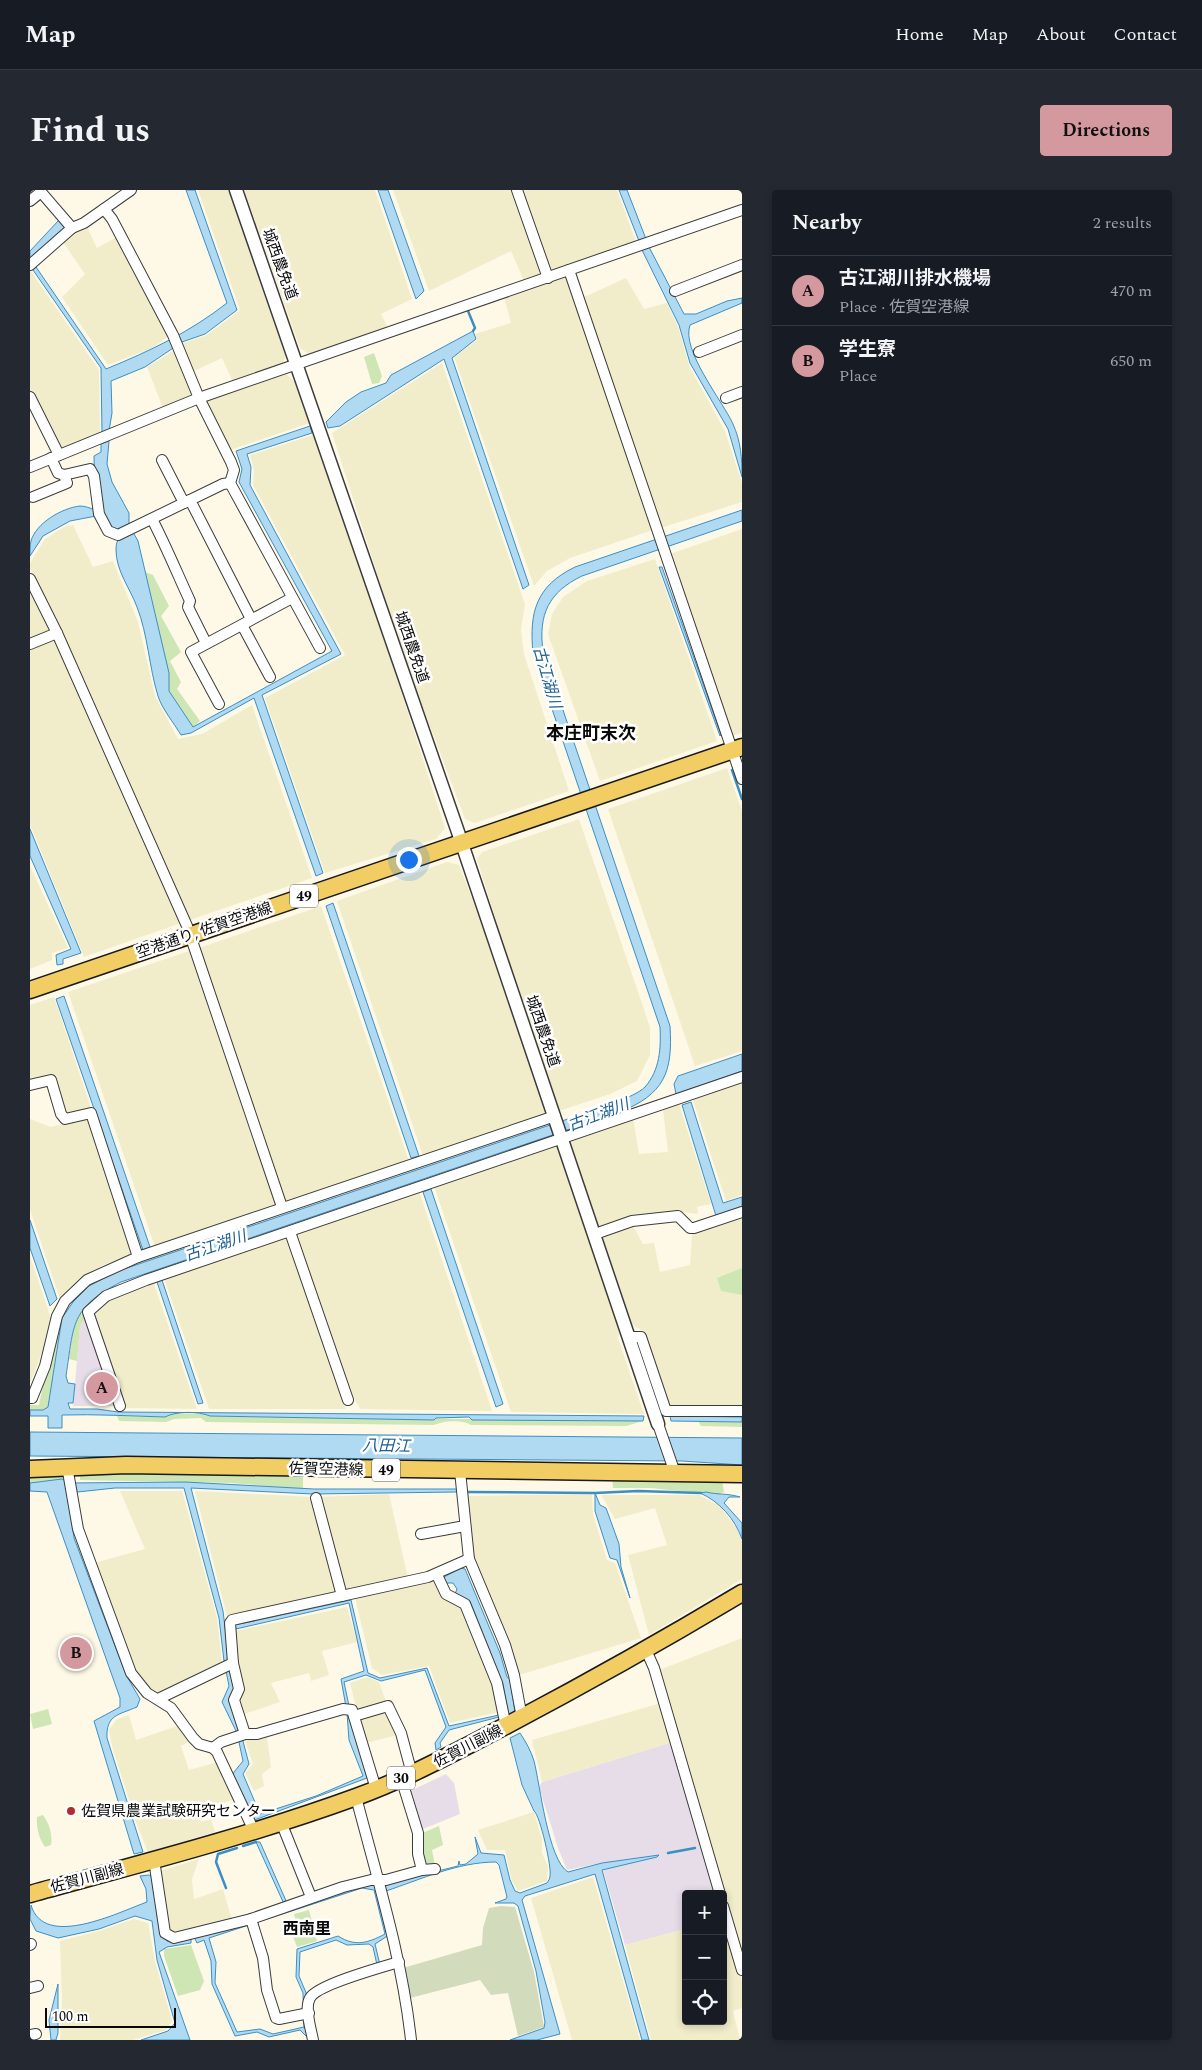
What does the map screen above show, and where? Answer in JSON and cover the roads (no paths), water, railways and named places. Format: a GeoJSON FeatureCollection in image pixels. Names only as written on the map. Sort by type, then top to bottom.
{"type":"FeatureCollection","features":[{"type":"Feature","properties":{"kind":"main road","name":"空港通り, 佐賀空港線"},"geometry":{"type":"LineString","coordinates":[[30,990],[737,749]]}},
{"type":"Feature","properties":{"kind":"main road","name":"佐賀空港線"},"geometry":{"type":"LineString","coordinates":[[30,1469],[69,1473],[460,1471],[742,1474]]}},
{"type":"Feature","properties":{"kind":"main road","name":"佐賀川副線"},"geometry":{"type":"LineString","coordinates":[[30,1894],[254,1831],[376,1789],[506,1727],[646,1650],[742,1593]]}},
{"type":"Feature","properties":{"kind":"street"},"geometry":{"type":"LineString","coordinates":[[30,201],[41,191],[68,223],[84,224],[130,190]]}},
{"type":"Feature","properties":{"kind":"street","name":"城西農免道"},"geometry":{"type":"LineString","coordinates":[[236,190],[298,365],[562,1139]]}},
{"type":"Feature","properties":{"kind":"street"},"geometry":{"type":"LineString","coordinates":[[517,190],[548,278]]}},
{"type":"Feature","properties":{"kind":"street"},"geometry":{"type":"LineString","coordinates":[[104,209],[112,219],[173,335],[199,398],[231,462],[234,470],[230,483],[320,648]]}},
{"type":"Feature","properties":{"kind":"street"},"geometry":{"type":"LineString","coordinates":[[30,466],[199,398],[742,210]]}},
{"type":"Feature","properties":{"kind":"street"},"geometry":{"type":"LineString","coordinates":[[31,264],[68,223]]}},
{"type":"Feature","properties":{"kind":"street"},"geometry":{"type":"LineString","coordinates":[[675,291],[742,265]]}},
{"type":"Feature","properties":{"kind":"street"},"geometry":{"type":"LineString","coordinates":[[569,270],[665,552],[737,749],[742,779]]}},
{"type":"Feature","properties":{"kind":"street"},"geometry":{"type":"LineString","coordinates":[[699,352],[742,335]]}},
{"type":"Feature","properties":{"kind":"street"},"geometry":{"type":"LineString","coordinates":[[726,398],[742,392]]}},
{"type":"Feature","properties":{"kind":"street"},"geometry":{"type":"LineString","coordinates":[[30,398],[55,457],[58,473],[64,475],[90,469],[94,476],[99,510],[108,531],[118,536],[187,501],[223,484],[230,483]]}},
{"type":"Feature","properties":{"kind":"street"},"geometry":{"type":"LineString","coordinates":[[162,460],[187,501],[252,620]]}},
{"type":"Feature","properties":{"kind":"street"},"geometry":{"type":"LineString","coordinates":[[33,497],[67,483],[64,475]]}},
{"type":"Feature","properties":{"kind":"street"},"geometry":{"type":"LineString","coordinates":[[152,519],[167,548],[169,558],[190,601],[188,607],[206,643]]}},
{"type":"Feature","properties":{"kind":"street"},"geometry":{"type":"LineString","coordinates":[[30,579],[57,633],[190,935],[282,1207]]}},
{"type":"Feature","properties":{"kind":"street"},"geometry":{"type":"LineString","coordinates":[[219,704],[191,652],[292,598]]}},
{"type":"Feature","properties":{"kind":"street"},"geometry":{"type":"LineString","coordinates":[[242,624],[270,677]]}},
{"type":"Feature","properties":{"kind":"street"},"geometry":{"type":"LineString","coordinates":[[30,644],[57,633]]}},
{"type":"Feature","properties":{"kind":"street"},"geometry":{"type":"LineString","coordinates":[[120,1406],[88,1312],[106,1296],[146,1280],[742,1077]]}},
{"type":"Feature","properties":{"kind":"street"},"geometry":{"type":"LineString","coordinates":[[30,1085],[51,1080],[61,1114],[65,1119],[91,1113],[138,1257]]}},
{"type":"Feature","properties":{"kind":"street"},"geometry":{"type":"LineString","coordinates":[[30,1398],[32,1398],[45,1366],[57,1316],[65,1301],[87,1280],[138,1257],[555,1116]]}},
{"type":"Feature","properties":{"kind":"street"},"geometry":{"type":"LineString","coordinates":[[562,1139],[674,1473]]}},
{"type":"Feature","properties":{"kind":"street"},"geometry":{"type":"LineString","coordinates":[[595,1234],[632,1221],[678,1216],[690,1228],[694,1228],[742,1212]]}},
{"type":"Feature","properties":{"kind":"street"},"geometry":{"type":"LineString","coordinates":[[290,1232],[348,1400]]}},
{"type":"Feature","properties":{"kind":"street"},"geometry":{"type":"LineString","coordinates":[[629,1337],[641,1337],[666,1411],[742,1411]]}},
{"type":"Feature","properties":{"kind":"street"},"geometry":{"type":"LineString","coordinates":[[460,1471],[470,1559],[505,1645],[514,1675],[522,1718]]}},
{"type":"Feature","properties":{"kind":"street"},"geometry":{"type":"LineString","coordinates":[[69,1473],[78,1530],[89,1563],[131,1673],[147,1693],[171,1708],[199,1744],[213,1748],[231,1738],[245,1734],[257,1734],[343,1709],[352,1710],[376,1789]]}},
{"type":"Feature","properties":{"kind":"street"},"geometry":{"type":"LineString","coordinates":[[316,1498],[342,1596]]}},
{"type":"Feature","properties":{"kind":"street"},"geometry":{"type":"LineString","coordinates":[[421,1534],[465,1526]]}},
{"type":"Feature","properties":{"kind":"street"},"geometry":{"type":"LineString","coordinates":[[245,1734],[234,1700],[239,1689],[233,1663],[230,1623],[232,1620],[437,1575],[462,1560],[470,1559]]}},
{"type":"Feature","properties":{"kind":"street"},"geometry":{"type":"LineString","coordinates":[[437,1575],[446,1594],[464,1604],[497,1683],[506,1727]]}},
{"type":"Feature","properties":{"kind":"street"},"geometry":{"type":"LineString","coordinates":[[646,1650],[654,1668],[719,1890]]}},
{"type":"Feature","properties":{"kind":"street"},"geometry":{"type":"LineString","coordinates":[[158,1699],[233,1663]]}},
{"type":"Feature","properties":{"kind":"street"},"geometry":{"type":"LineString","coordinates":[[354,1716],[388,1706],[401,1733],[406,1776],[418,1833],[418,1854],[422,1870]]}},
{"type":"Feature","properties":{"kind":"street"},"geometry":{"type":"LineString","coordinates":[[213,1748],[254,1831]]}},
{"type":"Feature","properties":{"kind":"street"},"geometry":{"type":"LineString","coordinates":[[356,1797],[399,1962],[407,2000],[411,2040]]}},
{"type":"Feature","properties":{"kind":"street"},"geometry":{"type":"LineString","coordinates":[[281,1822],[311,1896]]}},
{"type":"Feature","properties":{"kind":"street"},"geometry":{"type":"LineString","coordinates":[[154,1860],[166,1933],[174,1938],[252,1923],[311,1896],[343,1887],[386,1880],[422,1870],[435,1869]]}},
{"type":"Feature","properties":{"kind":"street"},"geometry":{"type":"LineString","coordinates":[[727,1919],[742,1970]]}},
{"type":"Feature","properties":{"kind":"street"},"geometry":{"type":"LineString","coordinates":[[252,1923],[263,1958],[267,1990],[276,2018],[279,2020],[306,2014]]}},
{"type":"Feature","properties":{"kind":"street"},"geometry":{"type":"LineString","coordinates":[[313,2040],[306,2014],[308,2000],[312,1995],[337,1982],[399,1962]]}},
{"type":"Feature","properties":{"kind":"water"},"geometry":{"type":"Polygon","coordinates":[[[186,190],[195,190],[237,310],[205,334],[182,342],[145,367],[111,381],[112,413],[109,431],[102,433],[101,368],[33,270],[36,267],[106,369],[169,340],[199,323],[227,303],[186,190]]]}},
{"type":"Feature","properties":{"kind":"water"},"geometry":{"type":"Polygon","coordinates":[[[378,190],[388,190],[424,291],[416,299],[378,190]]]}},
{"type":"Feature","properties":{"kind":"water"},"geometry":{"type":"Polygon","coordinates":[[[619,190],[627,190],[646,239],[639,241],[619,190]]]}},
{"type":"Feature","properties":{"kind":"water"},"geometry":{"type":"Polygon","coordinates":[[[59,220],[65,227],[30,260],[30,251],[59,220]]]}},
{"type":"Feature","properties":{"kind":"water"},"geometry":{"type":"Polygon","coordinates":[[[649,247],[684,314],[696,314],[727,301],[742,298],[742,303],[690,325],[689,335],[691,348],[697,361],[736,431],[742,463],[742,477],[728,429],[690,363],[679,325],[642,250],[649,247]]]}},
{"type":"Feature","properties":{"kind":"water"},"geometry":{"type":"Polygon","coordinates":[[[473,331],[476,339],[452,358],[529,585],[523,589],[444,359],[340,426],[328,428],[326,422],[346,402],[361,392],[386,383],[391,375],[473,331]]]}},
{"type":"Feature","properties":{"kind":"water"},"geometry":{"type":"Polygon","coordinates":[[[310,426],[312,433],[247,454],[251,467],[250,485],[341,654],[262,695],[323,873],[316,876],[254,698],[191,733],[181,735],[162,706],[155,685],[141,618],[118,565],[116,546],[121,537],[96,516],[70,521],[43,536],[30,556],[34,534],[38,528],[58,513],[80,506],[95,510],[94,456],[101,452],[101,444],[109,441],[107,464],[112,482],[129,513],[129,525],[138,541],[169,673],[169,691],[193,727],[332,651],[239,482],[242,469],[236,451],[310,426]]]}},
{"type":"Feature","properties":{"kind":"water","name":"古江湖川"},"geometry":{"type":"Polygon","coordinates":[[[742,510],[742,521],[582,576],[571,582],[561,589],[548,606],[542,626],[543,651],[670,1026],[670,1057],[663,1080],[647,1098],[620,1112],[121,1282],[104,1291],[83,1309],[73,1330],[66,1376],[68,1383],[75,1384],[73,1403],[68,1403],[70,1409],[185,1413],[165,1417],[62,1415],[62,1428],[48,1428],[48,1416],[30,1416],[30,1410],[43,1410],[48,1407],[62,1318],[73,1302],[89,1286],[118,1271],[618,1102],[645,1087],[650,1080],[657,1066],[660,1027],[533,653],[532,625],[538,602],[551,583],[562,574],[575,567],[742,510]]]}},
{"type":"Feature","properties":{"kind":"water"},"geometry":{"type":"Polygon","coordinates":[[[659,567],[662,567],[720,736],[659,567]]]}},
{"type":"Feature","properties":{"kind":"water"},"geometry":{"type":"Polygon","coordinates":[[[30,829],[81,953],[63,959],[63,964],[57,965],[56,955],[71,949],[30,856],[30,829]]]}},
{"type":"Feature","properties":{"kind":"water"},"geometry":{"type":"Polygon","coordinates":[[[333,903],[419,1156],[411,1158],[326,906],[333,903]]]}},
{"type":"Feature","properties":{"kind":"water"},"geometry":{"type":"Polygon","coordinates":[[[64,996],[150,1247],[143,1250],[56,999],[64,996]]]}},
{"type":"Feature","properties":{"kind":"water"},"geometry":{"type":"Polygon","coordinates":[[[742,1054],[742,1071],[676,1094],[674,1084],[678,1076],[742,1054]]]}},
{"type":"Feature","properties":{"kind":"water"},"geometry":{"type":"Polygon","coordinates":[[[691,1102],[723,1203],[742,1197],[742,1207],[716,1216],[682,1105],[691,1102]]]}},
{"type":"Feature","properties":{"kind":"water"},"geometry":{"type":"Polygon","coordinates":[[[431,1189],[503,1404],[496,1407],[423,1192],[431,1189]]]}},
{"type":"Feature","properties":{"kind":"water"},"geometry":{"type":"Polygon","coordinates":[[[30,1220],[57,1299],[50,1306],[30,1248],[30,1220]]]}},
{"type":"Feature","properties":{"kind":"water"},"geometry":{"type":"Polygon","coordinates":[[[162,1280],[203,1403],[198,1404],[157,1282],[162,1280]]]}},
{"type":"Feature","properties":{"kind":"water"},"geometry":{"type":"Polygon","coordinates":[[[194,1413],[644,1416],[643,1421],[472,1420],[469,1417],[436,1418],[434,1420],[210,1416],[194,1413]]]}},
{"type":"Feature","properties":{"kind":"water"},"geometry":{"type":"Polygon","coordinates":[[[670,1416],[742,1417],[742,1422],[671,1421],[670,1416]]]}},
{"type":"Feature","properties":{"kind":"water","name":"八田江"},"geometry":{"type":"Polygon","coordinates":[[[30,1432],[742,1438],[742,1465],[682,1461],[30,1456],[30,1432]]]}},
{"type":"Feature","properties":{"kind":"water"},"geometry":{"type":"Polygon","coordinates":[[[62,1479],[69,1483],[185,1482],[314,1489],[457,1489],[456,1492],[313,1494],[191,1488],[223,1611],[229,1660],[224,1661],[219,1618],[184,1488],[115,1488],[68,1493],[74,1538],[126,1675],[140,1699],[137,1707],[114,1717],[107,1730],[107,1738],[143,1852],[134,1854],[94,1721],[120,1707],[120,1698],[47,1492],[30,1491],[30,1483],[62,1479]]]}},
{"type":"Feature","properties":{"kind":"water"},"geometry":{"type":"Polygon","coordinates":[[[706,1492],[740,1497],[729,1497],[724,1503],[742,1523],[742,1539],[735,1524],[726,1512],[714,1501],[700,1493],[706,1492]]]}},
{"type":"Feature","properties":{"kind":"water"},"geometry":{"type":"Polygon","coordinates":[[[595,1493],[600,1505],[606,1508],[619,1544],[621,1567],[630,1598],[617,1560],[610,1558],[595,1511],[595,1493]]]}},
{"type":"Feature","properties":{"kind":"water"},"geometry":{"type":"Polygon","coordinates":[[[461,1568],[465,1569],[500,1653],[507,1677],[510,1679],[515,1712],[508,1716],[503,1684],[470,1601],[455,1594],[457,1589],[453,1583],[445,1583],[444,1577],[461,1568]]]}},
{"type":"Feature","properties":{"kind":"water"},"geometry":{"type":"Polygon","coordinates":[[[351,1600],[368,1673],[380,1678],[427,1668],[449,1726],[499,1715],[499,1717],[449,1730],[440,1743],[441,1747],[436,1750],[435,1743],[446,1727],[425,1670],[381,1681],[366,1675],[344,1682],[349,1706],[346,1707],[341,1679],[364,1671],[349,1603],[236,1629],[235,1625],[351,1600]]]}},
{"type":"Feature","properties":{"kind":"water"},"geometry":{"type":"Polygon","coordinates":[[[231,1669],[235,1687],[229,1702],[239,1726],[249,1764],[243,1774],[260,1814],[316,1796],[363,1776],[349,1740],[347,1713],[350,1714],[367,1778],[252,1821],[232,1778],[234,1772],[243,1761],[237,1733],[222,1702],[229,1686],[226,1671],[231,1669]]]}},
{"type":"Feature","properties":{"kind":"water"},"geometry":{"type":"Polygon","coordinates":[[[520,1733],[534,1761],[546,1821],[555,1853],[561,1865],[568,1872],[602,1863],[659,1855],[602,1870],[649,2040],[642,2040],[595,1874],[525,1896],[522,1900],[560,2034],[537,2040],[510,2040],[544,2028],[545,2022],[536,1971],[518,1906],[514,1903],[495,1903],[507,1897],[499,1865],[496,1862],[454,1868],[386,1891],[385,1884],[458,1866],[459,1861],[460,1865],[466,1864],[478,1854],[475,1837],[481,1853],[504,1855],[510,1880],[515,1891],[520,1893],[547,1883],[550,1878],[550,1871],[545,1842],[539,1822],[522,1785],[510,1738],[520,1733]]]}},
{"type":"Feature","properties":{"kind":"water"},"geometry":{"type":"Polygon","coordinates":[[[256,1842],[260,1842],[287,1903],[284,1904],[256,1842]]]}},
{"type":"Feature","properties":{"kind":"water"},"geometry":{"type":"Polygon","coordinates":[[[149,1875],[154,1878],[163,1935],[167,1941],[174,1942],[191,1938],[191,1943],[167,1947],[159,1952],[190,2040],[141,2040],[168,2031],[175,2023],[157,1960],[152,1921],[135,1916],[99,1929],[58,1938],[36,1931],[30,1919],[31,1905],[39,1918],[51,1925],[83,1924],[119,1913],[147,1902],[146,1889],[140,1876],[149,1875]]]}},
{"type":"Feature","properties":{"kind":"water"},"geometry":{"type":"Polygon","coordinates":[[[375,1885],[389,1935],[375,1944],[380,1965],[377,1965],[373,1947],[369,1944],[347,1945],[336,1940],[300,1952],[299,1976],[307,1995],[310,2040],[300,2030],[269,2037],[257,2032],[235,2036],[212,1984],[211,1961],[204,1940],[197,1943],[194,1937],[363,1886],[375,1885]],[[362,1888],[209,1938],[216,1962],[215,1983],[237,2032],[260,2029],[273,2034],[304,2027],[303,1993],[296,1977],[297,1949],[338,1936],[356,1943],[373,1940],[385,1934],[374,1890],[362,1888]]]}},
{"type":"Feature","properties":{"kind":"water"},"geometry":{"type":"Polygon","coordinates":[[[58,1984],[58,2033],[56,2040],[51,2040],[49,2020],[58,1984]]]}},
{"type":"Feature","properties":{"kind":"waterway"},"geometry":{"type":"LineString","coordinates":[[468,311],[475,328],[473,331]]}},
{"type":"Feature","properties":{"kind":"waterway"},"geometry":{"type":"LineString","coordinates":[[732,770],[742,799]]}},
{"type":"Feature","properties":{"kind":"waterway"},"geometry":{"type":"LineString","coordinates":[[466,1492],[595,1493],[638,1491],[701,1493]]}},
{"type":"Feature","properties":{"kind":"waterway"},"geometry":{"type":"LineString","coordinates":[[243,1846],[256,1842]]}},
{"type":"Feature","properties":{"kind":"waterway"},"geometry":{"type":"LineString","coordinates":[[226,1888],[216,1862],[218,1854],[237,1848]]}},
{"type":"Feature","properties":{"kind":"waterway"},"geometry":{"type":"LineString","coordinates":[[668,1853],[695,1848]]}},
{"type":"Feature","properties":{"kind":"place","name":"古江湖川排水機場"},"geometry":{"type":"Point","coordinates":[102,1388]}},
{"type":"Feature","properties":{"kind":"place","name":"学生寮"},"geometry":{"type":"Point","coordinates":[76,1653]}},
{"type":"Feature","properties":{"kind":"place","name":"佐賀県農業試験研究センター"},"geometry":{"type":"Point","coordinates":[71,1811]}},
{"type":"Feature","properties":{"kind":"district","name":"本庄町末次"},"geometry":{"type":"Point","coordinates":[591,733]}},
{"type":"Feature","properties":{"kind":"district","name":"西南里"},"geometry":{"type":"Point","coordinates":[307,1928]}}]}
